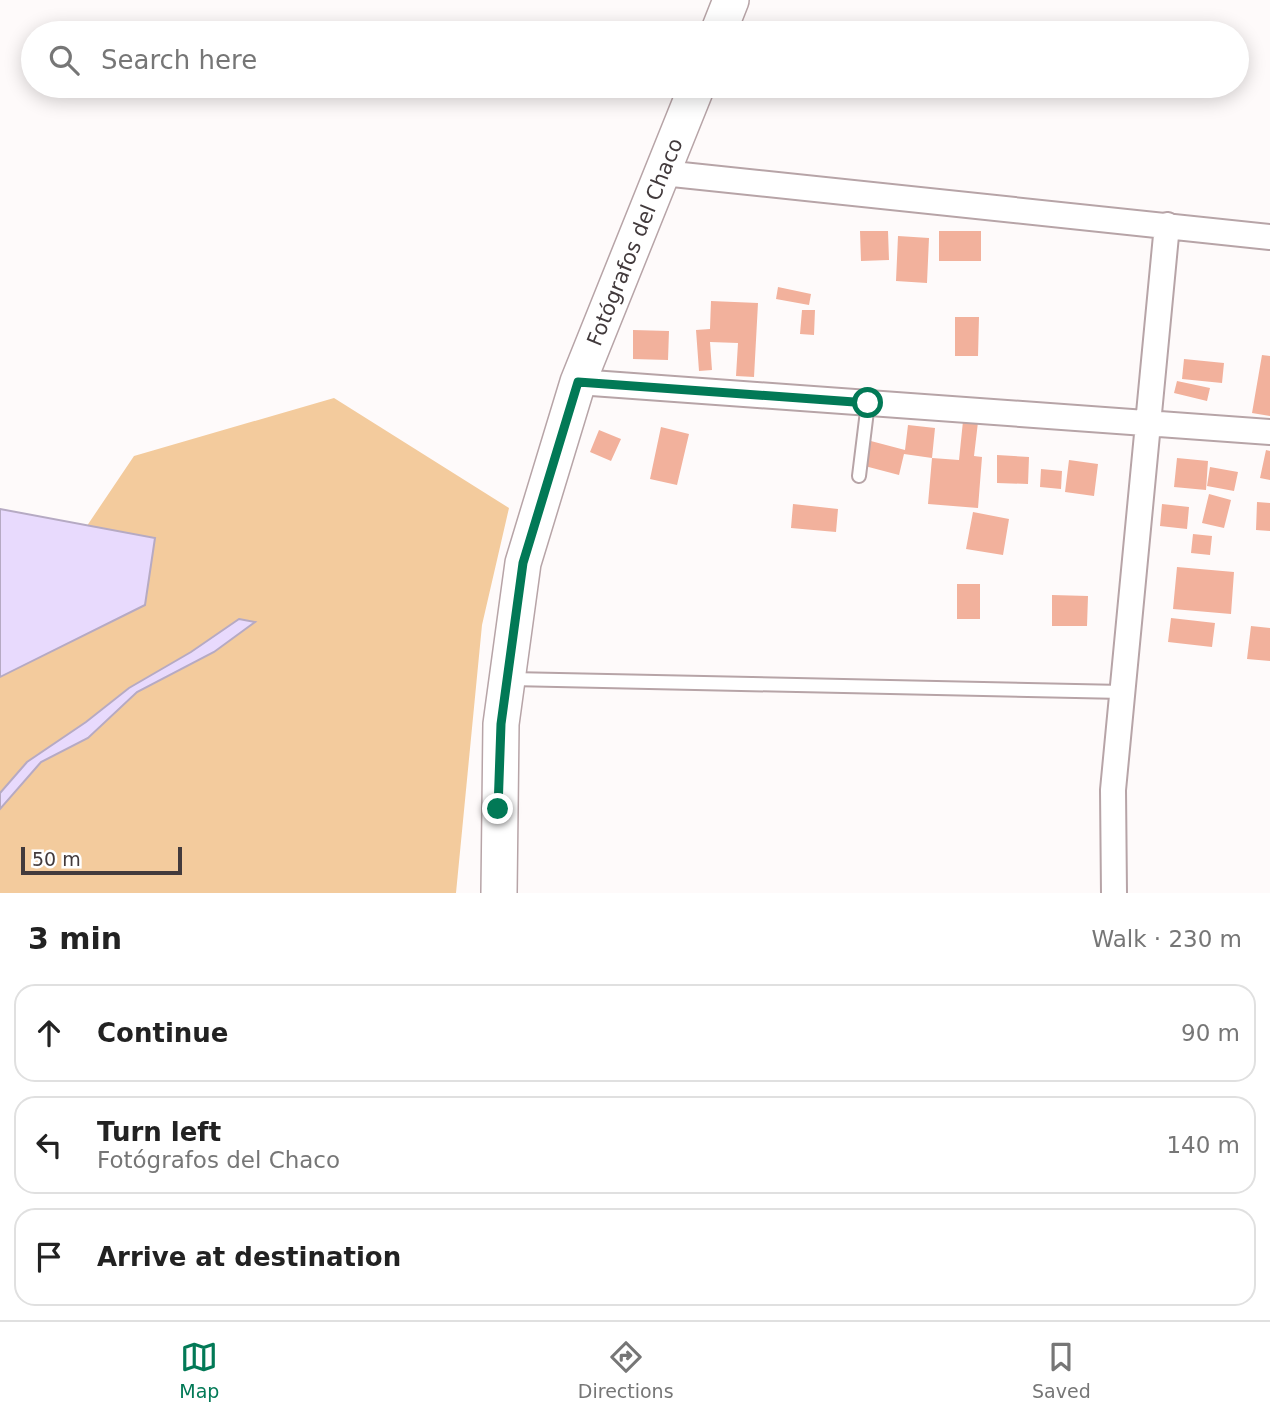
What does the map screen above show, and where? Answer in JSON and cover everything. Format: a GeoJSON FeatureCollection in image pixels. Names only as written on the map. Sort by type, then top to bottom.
{"type":"FeatureCollection","features":[{"type":"Feature","properties":{"kind":"street"},"geometry":{"type":"LineString","coordinates":[[723,21],[731,0]]}},
{"type":"Feature","properties":{"kind":"street","name":"Fotógrafos del Chaco"},"geometry":{"type":"LineString","coordinates":[[499,893],[500,736],[523,563],[578,382],[692,98]]}},
{"type":"Feature","properties":{"kind":"street"},"geometry":{"type":"LineString","coordinates":[[663,173],[1270,237]]}},
{"type":"Feature","properties":{"kind":"street"},"geometry":{"type":"LineString","coordinates":[[1114,893],[1113,790],[1167,225]]}},
{"type":"Feature","properties":{"kind":"street"},"geometry":{"type":"LineString","coordinates":[[578,382],[1270,432]]}},
{"type":"Feature","properties":{"kind":"lane"},"geometry":{"type":"LineString","coordinates":[[859,476],[868,403]]}},
{"type":"Feature","properties":{"kind":"lane"},"geometry":{"type":"LineString","coordinates":[[507,679],[1123,692]]}},
{"type":"Feature","properties":{"kind":"shaded area"},"geometry":{"type":"Polygon","coordinates":[[[334,398],[509,508],[482,625],[456,893],[0,893],[0,655],[134,456],[334,398]]]}},
{"type":"Feature","properties":{"kind":"shaded area"},"geometry":{"type":"Polygon","coordinates":[[[0,509],[155,538],[145,605],[0,677],[0,509]]]}},
{"type":"Feature","properties":{"kind":"shaded area"},"geometry":{"type":"Polygon","coordinates":[[[239,619],[255,622],[214,652],[137,692],[88,738],[41,762],[0,809],[0,793],[27,762],[86,722],[129,688],[191,652],[239,619]]]}},
{"type":"Feature","properties":{"kind":"building"},"geometry":{"type":"Polygon","coordinates":[[[860,231],[888,231],[889,260],[861,261],[860,231]]]}},
{"type":"Feature","properties":{"kind":"building"},"geometry":{"type":"Polygon","coordinates":[[[939,231],[981,231],[981,261],[939,261],[939,231]]]}},
{"type":"Feature","properties":{"kind":"building"},"geometry":{"type":"Polygon","coordinates":[[[898,236],[929,238],[927,283],[896,281],[898,236]]]}},
{"type":"Feature","properties":{"kind":"building"},"geometry":{"type":"Polygon","coordinates":[[[778,287],[811,294],[809,305],[776,299],[778,287]]]}},
{"type":"Feature","properties":{"kind":"building"},"geometry":{"type":"Polygon","coordinates":[[[711,301],[758,303],[754,377],[736,376],[738,343],[710,342],[712,370],[699,371],[696,330],[710,329],[711,301]]]}},
{"type":"Feature","properties":{"kind":"building"},"geometry":{"type":"Polygon","coordinates":[[[802,310],[815,310],[814,335],[800,334],[802,310]]]}},
{"type":"Feature","properties":{"kind":"building"},"geometry":{"type":"Polygon","coordinates":[[[955,317],[979,317],[978,356],[955,356],[955,317]]]}},
{"type":"Feature","properties":{"kind":"building"},"geometry":{"type":"Polygon","coordinates":[[[633,330],[669,331],[668,360],[633,359],[633,330]]]}},
{"type":"Feature","properties":{"kind":"building"},"geometry":{"type":"Polygon","coordinates":[[[1262,355],[1270,356],[1270,416],[1252,413],[1262,355]]]}},
{"type":"Feature","properties":{"kind":"building"},"geometry":{"type":"Polygon","coordinates":[[[1184,359],[1224,363],[1222,383],[1182,379],[1184,359]]]}},
{"type":"Feature","properties":{"kind":"building"},"geometry":{"type":"Polygon","coordinates":[[[1177,381],[1210,388],[1207,401],[1174,393],[1177,381]]]}},
{"type":"Feature","properties":{"kind":"building"},"geometry":{"type":"Polygon","coordinates":[[[963,421],[978,422],[974,456],[982,457],[978,508],[928,504],[932,458],[959,460],[963,421]]]}},
{"type":"Feature","properties":{"kind":"building"},"geometry":{"type":"Polygon","coordinates":[[[908,425],[935,428],[932,458],[904,454],[899,475],[861,465],[867,440],[905,450],[908,425]]]}},
{"type":"Feature","properties":{"kind":"building"},"geometry":{"type":"Polygon","coordinates":[[[661,427],[689,434],[677,485],[650,479],[661,427]]]}},
{"type":"Feature","properties":{"kind":"building"},"geometry":{"type":"Polygon","coordinates":[[[599,430],[621,439],[611,461],[590,452],[599,430]]]}},
{"type":"Feature","properties":{"kind":"building"},"geometry":{"type":"Polygon","coordinates":[[[1266,450],[1270,451],[1270,480],[1260,478],[1266,450]]]}},
{"type":"Feature","properties":{"kind":"building"},"geometry":{"type":"Polygon","coordinates":[[[997,455],[1029,457],[1028,484],[997,483],[997,455]]]}},
{"type":"Feature","properties":{"kind":"building"},"geometry":{"type":"Polygon","coordinates":[[[1177,458],[1208,461],[1206,490],[1174,487],[1177,458]]]}},
{"type":"Feature","properties":{"kind":"building"},"geometry":{"type":"Polygon","coordinates":[[[1069,460],[1098,464],[1094,496],[1065,492],[1069,460]]]}},
{"type":"Feature","properties":{"kind":"building"},"geometry":{"type":"Polygon","coordinates":[[[1210,467],[1238,472],[1234,491],[1207,486],[1210,467]]]}},
{"type":"Feature","properties":{"kind":"building"},"geometry":{"type":"Polygon","coordinates":[[[1041,469],[1062,471],[1061,489],[1040,487],[1041,469]]]}},
{"type":"Feature","properties":{"kind":"building"},"geometry":{"type":"Polygon","coordinates":[[[1209,494],[1231,500],[1224,528],[1202,523],[1209,494]]]}},
{"type":"Feature","properties":{"kind":"building"},"geometry":{"type":"Polygon","coordinates":[[[1257,502],[1270,503],[1270,531],[1256,530],[1257,502]]]}},
{"type":"Feature","properties":{"kind":"building"},"geometry":{"type":"Polygon","coordinates":[[[793,504],[838,509],[836,532],[791,528],[793,504]]]}},
{"type":"Feature","properties":{"kind":"building"},"geometry":{"type":"Polygon","coordinates":[[[1162,504],[1189,507],[1187,529],[1160,526],[1162,504]]]}},
{"type":"Feature","properties":{"kind":"building"},"geometry":{"type":"Polygon","coordinates":[[[973,512],[1009,519],[1003,555],[966,549],[973,512]]]}},
{"type":"Feature","properties":{"kind":"building"},"geometry":{"type":"Polygon","coordinates":[[[1193,534],[1212,536],[1210,555],[1191,553],[1193,534]]]}},
{"type":"Feature","properties":{"kind":"building"},"geometry":{"type":"Polygon","coordinates":[[[1177,567],[1234,572],[1231,614],[1173,609],[1177,567]]]}},
{"type":"Feature","properties":{"kind":"building"},"geometry":{"type":"Polygon","coordinates":[[[957,584],[980,584],[980,619],[957,619],[957,584]]]}},
{"type":"Feature","properties":{"kind":"building"},"geometry":{"type":"Polygon","coordinates":[[[1052,595],[1088,596],[1087,626],[1052,626],[1052,595]]]}},
{"type":"Feature","properties":{"kind":"building"},"geometry":{"type":"Polygon","coordinates":[[[1171,618],[1215,623],[1212,647],[1168,642],[1171,618]]]}},
{"type":"Feature","properties":{"kind":"building"},"geometry":{"type":"Polygon","coordinates":[[[1251,626],[1270,628],[1270,661],[1247,659],[1251,626]]]}},
{"type":"Feature","properties":{"kind":"route"},"geometry":{"type":"LineString","coordinates":[[498,809],[501,724],[523,563],[578,382],[868,403]]}}]}
